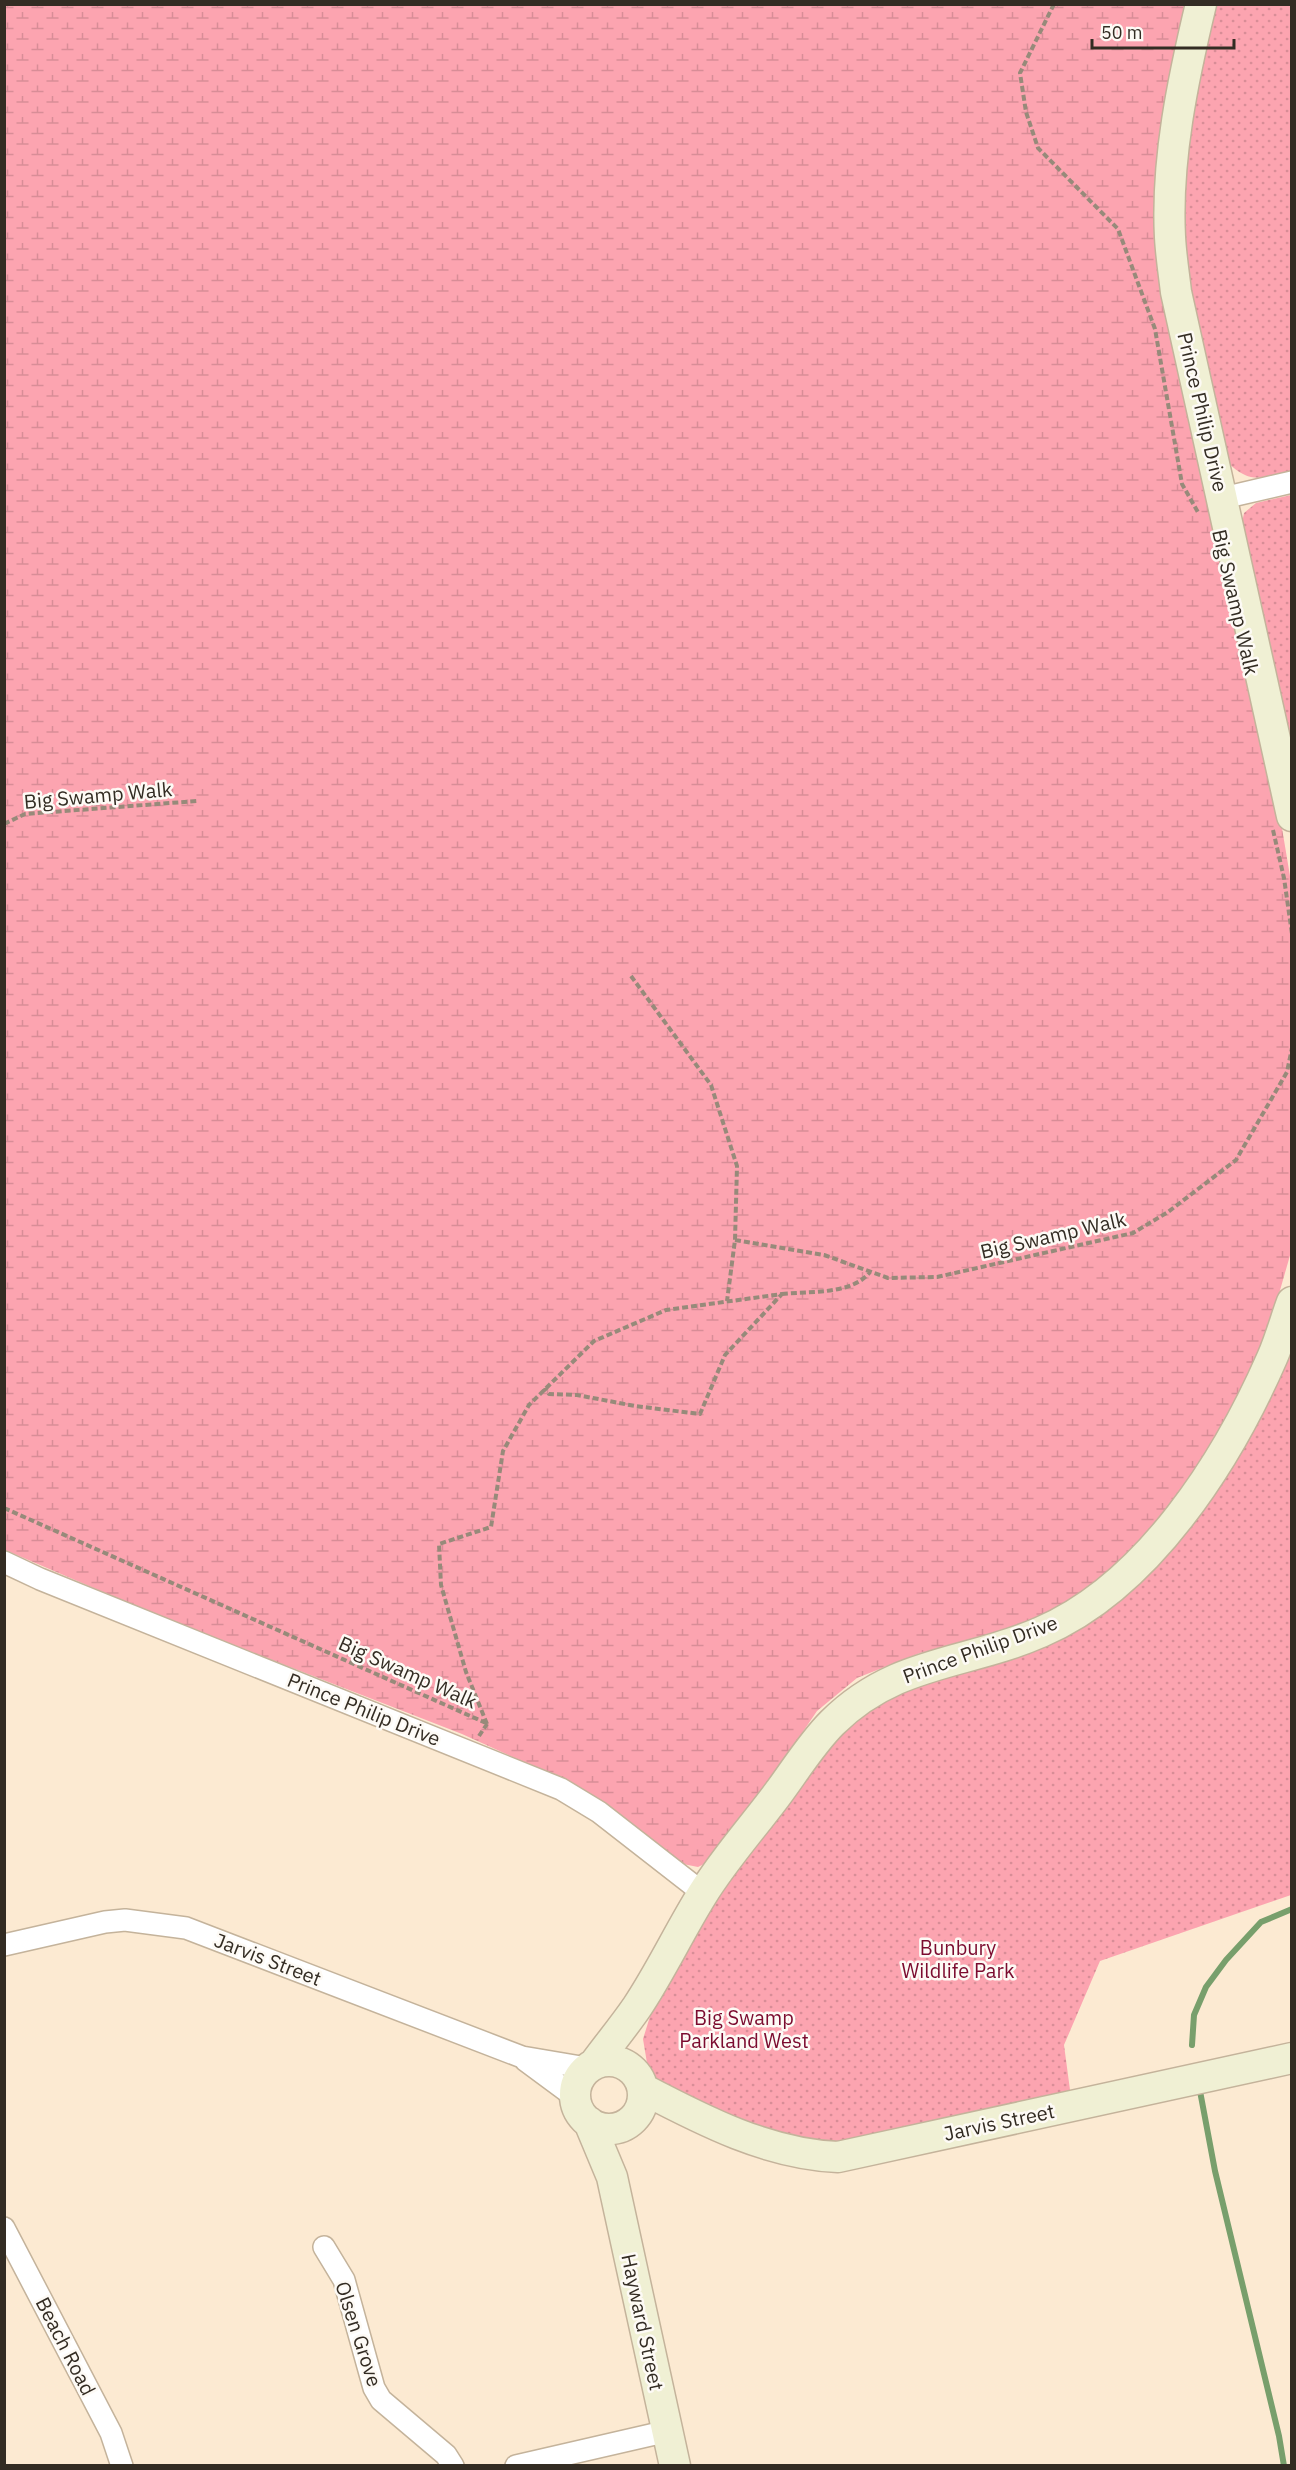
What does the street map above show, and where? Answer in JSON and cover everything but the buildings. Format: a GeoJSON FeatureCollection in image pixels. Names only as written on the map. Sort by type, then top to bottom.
{"type":"FeatureCollection","features":[{"type":"Feature","properties":{"kind":"street","name":"Prince Philip Drive"},"geometry":{"type":"LineString","coordinates":[[1201,4],[1189,55],[1177,129],[1170,237],[1176,292],[1212,509],[1281,818]]}},
{"type":"Feature","properties":{"kind":"street"},"geometry":{"type":"LineString","coordinates":[[1212,509],[1292,482]]}},
{"type":"Feature","properties":{"kind":"street","name":"Prince Philip Drive"},"geometry":{"type":"LineString","coordinates":[[591,2066],[637,2006],[703,1893],[830,1724],[869,1691],[923,1668],[1003,1646],[1042,1632],[1112,1589],[1143,1559],[1176,1522],[1213,1469],[1273,1357],[1292,1302]]}},
{"type":"Feature","properties":{"kind":"street","name":"Prince Philip Drive"},"geometry":{"type":"LineString","coordinates":[[4,1562],[40,1579],[561,1789],[599,1812],[703,1893]]}},
{"type":"Feature","properties":{"kind":"street","name":"Jarvis Street"},"geometry":{"type":"LineString","coordinates":[[4,1945],[105,1922],[125,1920],[186,1928],[522,2057],[591,2066]]}},
{"type":"Feature","properties":{"kind":"street","name":"Prince Philip Drive"},"geometry":{"type":"LineString","coordinates":[[637,2006],[637,2079]]}},
{"type":"Feature","properties":{"kind":"street","name":"Jarvis Street"},"geometry":{"type":"LineString","coordinates":[[522,2057],[582,2110]]}},
{"type":"Feature","properties":{"kind":"street","name":"Jarvis Street"},"geometry":{"type":"LineString","coordinates":[[637,2079],[708,2123],[793,2153],[838,2157],[1292,2058]]}},
{"type":"Feature","properties":{"kind":"street"},"geometry":{"type":"LineString","coordinates":[[614,2061],[637,2079],[640,2109],[627,2122],[609,2129],[582,2110],[580,2077],[591,2066],[614,2061]]}},
{"type":"Feature","properties":{"kind":"street","name":"Hayward Street"},"geometry":{"type":"LineString","coordinates":[[582,2110],[612,2178],[675,2466]]}},
{"type":"Feature","properties":{"kind":"street","name":"Jarvis Street"},"geometry":{"type":"LineString","coordinates":[[627,2122],[708,2123]]}},
{"type":"Feature","properties":{"kind":"street","name":"Hayward Street"},"geometry":{"type":"LineString","coordinates":[[612,2178],[627,2122]]}},
{"type":"Feature","properties":{"kind":"street","name":"Beach Road"},"geometry":{"type":"LineString","coordinates":[[4,2228],[111,2433],[122,2466]]}},
{"type":"Feature","properties":{"kind":"street","name":"Olsen Grove"},"geometry":{"type":"LineString","coordinates":[[324,2247],[344,2280],[374,2388],[381,2400],[446,2456],[453,2466]]}},
{"type":"Feature","properties":{"kind":"street"},"geometry":{"type":"LineString","coordinates":[[516,2466],[668,2431]]}},
{"type":"Feature","properties":{"kind":"path","name":"Big Swamp Walk"},"geometry":{"type":"LineString","coordinates":[[1054,4],[1020,73],[1026,112],[1038,148],[1118,229],[1155,329],[1182,484],[1212,509]]}},
{"type":"Feature","properties":{"kind":"path","name":"Big Swamp Walk"},"geometry":{"type":"LineString","coordinates":[[4,824],[25,814],[196,801]]}},
{"type":"Feature","properties":{"kind":"path"},"geometry":{"type":"LineString","coordinates":[[1281,818],[1284,878],[1292,934]]}},
{"type":"Feature","properties":{"kind":"path"},"geometry":{"type":"LineString","coordinates":[[631,976],[711,1085],[737,1166],[735,1240],[727,1301]]}},
{"type":"Feature","properties":{"kind":"path","name":"Big Swamp Walk"},"geometry":{"type":"LineString","coordinates":[[735,1240],[824,1255],[888,1278],[937,1277],[1133,1233],[1167,1212],[1236,1160],[1287,1072],[1292,1048]]}},
{"type":"Feature","properties":{"kind":"path","name":"Big Swamp Walk"},"geometry":{"type":"LineString","coordinates":[[4,1508],[487,1724],[466,1672],[441,1586],[439,1544],[491,1527],[502,1451],[529,1405],[594,1341],[666,1310],[782,1294],[847,1288],[864,1280],[870,1272]]}},
{"type":"Feature","properties":{"kind":"path"},"geometry":{"type":"LineString","coordinates":[[544,1388],[549,1394],[577,1395],[635,1406],[700,1414],[725,1355],[782,1294]]}},
{"type":"Feature","properties":{"kind":"green space"},"geometry":{"type":"Polygon","coordinates":[[[4,5],[1191,5],[1166,134],[1291,882],[1291,1252],[1262,1353],[1182,1499],[1115,1571],[1038,1619],[989,1638],[920,1653],[857,1678],[817,1711],[718,1857],[698,1867],[678,1863],[583,1789],[462,1734],[159,1616],[5,1550],[4,5]]]}},
{"type":"Feature","properties":{"kind":"green space"},"geometry":{"type":"Polygon","coordinates":[[[1212,5],[1291,5],[1291,471],[1257,478],[1243,474],[1227,462],[1185,290],[1180,232],[1185,144],[1212,5]]]}},
{"type":"Feature","properties":{"kind":"green space"},"geometry":{"type":"Polygon","coordinates":[[[1291,495],[1291,763],[1241,528],[1244,513],[1256,503],[1291,495]]]}},
{"type":"Feature","properties":{"kind":"green space"},"geometry":{"type":"Polygon","coordinates":[[[1291,1338],[1291,1895],[1100,1961],[1064,2045],[1070,2090],[850,2146],[813,2148],[678,2097],[649,2075],[643,2039],[656,1997],[716,1900],[843,1726],[886,1697],[1132,1585],[1291,1338]]]}},
{"type":"Feature","properties":{"kind":"waterway"},"geometry":{"type":"LineString","coordinates":[[1192,2045],[1194,2015],[1206,1987],[1226,1960],[1261,1922],[1292,1909]]}},
{"type":"Feature","properties":{"kind":"waterway"},"geometry":{"type":"LineString","coordinates":[[1200,2091],[1215,2171],[1279,2436],[1284,2466]]}},
{"type":"Feature","properties":{"kind":"park label","name":"Bunbury Wildlife Park"},"geometry":{"type":"Point","coordinates":[958,1958]}},
{"type":"Feature","properties":{"kind":"park label","name":"Big Swamp Parkland West"},"geometry":{"type":"Point","coordinates":[744,2028]}}]}
